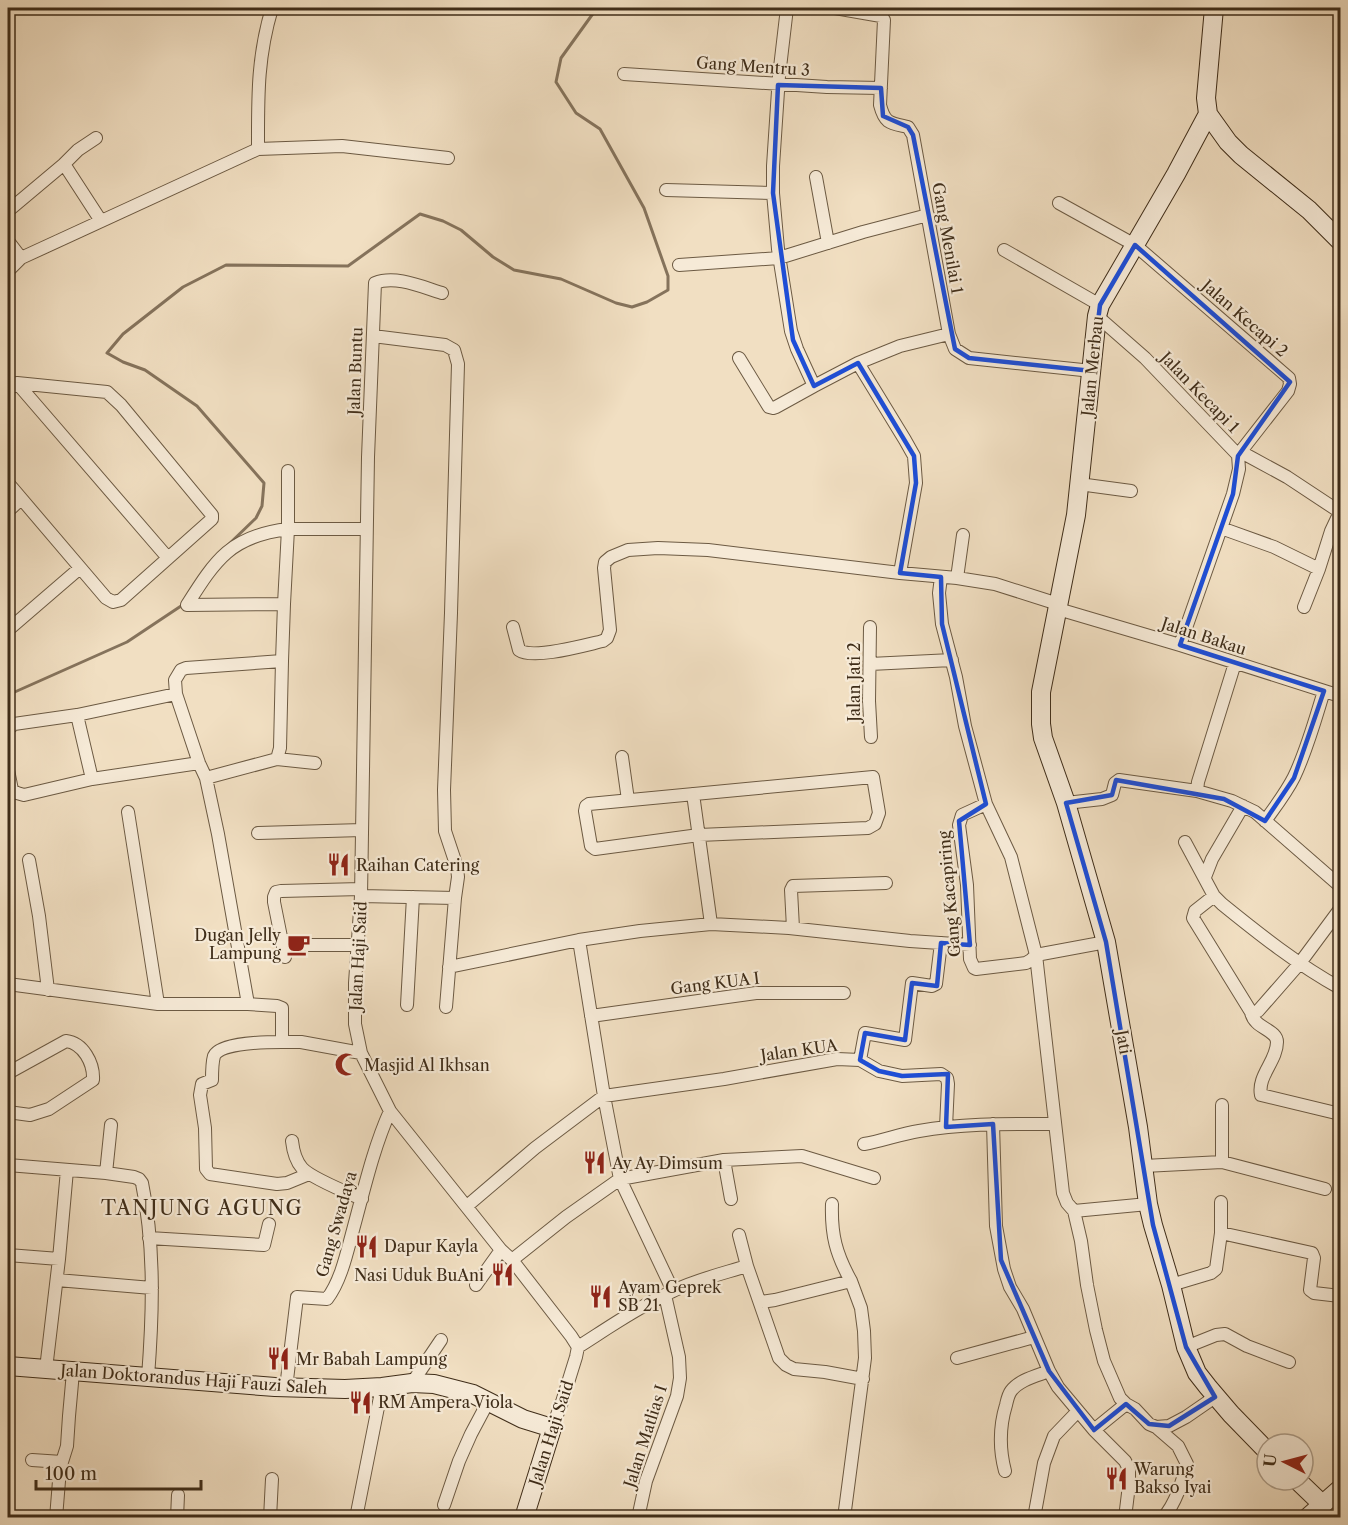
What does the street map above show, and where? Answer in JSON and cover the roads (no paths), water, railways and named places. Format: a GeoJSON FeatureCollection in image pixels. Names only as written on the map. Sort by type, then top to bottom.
{"type":"FeatureCollection","features":[{"type":"Feature","properties":{"kind":"street"},"geometry":{"type":"LineString","coordinates":[[258,149],[259,67],[272,8]]}},
{"type":"Feature","properties":{"kind":"street"},"geometry":{"type":"LineString","coordinates":[[787,8],[778,85],[773,193],[779,258],[794,340],[814,386]]}},
{"type":"Feature","properties":{"kind":"street","name":"Gang Menilai 1"},"geometry":{"type":"LineString","coordinates":[[835,8],[881,16],[884,20],[880,105],[883,116],[890,123],[908,127],[913,135],[949,334],[955,349],[969,358],[1092,371]]}},
{"type":"Feature","properties":{"kind":"street"},"geometry":{"type":"LineString","coordinates":[[1214,8],[1206,98],[1208,114],[1228,142],[1241,155],[1309,210],[1341,241]]}},
{"type":"Feature","properties":{"kind":"street","name":"Gang Mentru 3"},"geometry":{"type":"LineString","coordinates":[[624,74],[778,85],[881,88]]}},
{"type":"Feature","properties":{"kind":"street","name":"Jalan Merbau"},"geometry":{"type":"LineString","coordinates":[[1058,606],[1076,515],[1099,310],[1208,114]]}},
{"type":"Feature","properties":{"kind":"street"},"geometry":{"type":"LineString","coordinates":[[8,211],[78,150],[96,138]]}},
{"type":"Feature","properties":{"kind":"street"},"geometry":{"type":"LineString","coordinates":[[8,270],[21,258],[258,149],[342,146],[448,158]]}},
{"type":"Feature","properties":{"kind":"street"},"geometry":{"type":"LineString","coordinates":[[64,164],[101,221]]}},
{"type":"Feature","properties":{"kind":"street"},"geometry":{"type":"LineString","coordinates":[[816,177],[828,243]]}},
{"type":"Feature","properties":{"kind":"street"},"geometry":{"type":"LineString","coordinates":[[666,190],[773,193]]}},
{"type":"Feature","properties":{"kind":"street"},"geometry":{"type":"LineString","coordinates":[[1059,203],[1135,245]]}},
{"type":"Feature","properties":{"kind":"street"},"geometry":{"type":"LineString","coordinates":[[679,265],[779,258],[928,215]]}},
{"type":"Feature","properties":{"kind":"street"},"geometry":{"type":"LineString","coordinates":[[8,241],[21,258]]}},
{"type":"Feature","properties":{"kind":"street","name":"Jalan Kecapi 2"},"geometry":{"type":"LineString","coordinates":[[1135,245],[1289,378],[1288,391],[1239,453]]}},
{"type":"Feature","properties":{"kind":"street","name":"Jalan Kecapi 1"},"geometry":{"type":"LineString","coordinates":[[1004,250],[1099,310],[1239,453],[1239,469],[1233,494],[1180,645]]}},
{"type":"Feature","properties":{"kind":"street","name":"Jalan Buntu"},"geometry":{"type":"LineString","coordinates":[[366,528],[375,283],[382,280],[401,281],[442,293]]}},
{"type":"Feature","properties":{"kind":"street"},"geometry":{"type":"LineString","coordinates":[[740,358],[770,407],[776,407],[858,363],[900,346],[949,334]]}},
{"type":"Feature","properties":{"kind":"street"},"geometry":{"type":"LineString","coordinates":[[373,336],[445,345],[454,350],[458,364],[444,790],[445,831],[458,877],[446,1007]]}},
{"type":"Feature","properties":{"kind":"street"},"geometry":{"type":"LineString","coordinates":[[858,363],[914,456],[916,483],[900,573]]}},
{"type":"Feature","properties":{"kind":"street"},"geometry":{"type":"LineString","coordinates":[[8,483],[110,601],[121,600],[212,520],[212,517],[121,405],[107,392],[12,387]]}},
{"type":"Feature","properties":{"kind":"street"},"geometry":{"type":"LineString","coordinates":[[12,387],[168,558]]}},
{"type":"Feature","properties":{"kind":"street"},"geometry":{"type":"LineString","coordinates":[[1239,453],[1287,477],[1340,512],[1336,533],[1304,607]]}},
{"type":"Feature","properties":{"kind":"street"},"geometry":{"type":"LineString","coordinates":[[277,759],[280,752],[288,471]]}},
{"type":"Feature","properties":{"kind":"street"},"geometry":{"type":"LineString","coordinates":[[1079,484],[1131,491]]}},
{"type":"Feature","properties":{"kind":"street"},"geometry":{"type":"LineString","coordinates":[[8,511],[21,499]]}},
{"type":"Feature","properties":{"kind":"street"},"geometry":{"type":"LineString","coordinates":[[284,604],[187,605],[221,557],[251,537],[288,529],[366,528]]}},
{"type":"Feature","properties":{"kind":"street","name":"Jalan Haji Said"},"geometry":{"type":"LineString","coordinates":[[366,528],[361,893],[355,1013],[361,1053],[390,1111],[501,1250],[512,1260],[578,1347],[524,1518]]}},
{"type":"Feature","properties":{"kind":"street"},"geometry":{"type":"LineString","coordinates":[[1221,528],[1274,547],[1319,568]]}},
{"type":"Feature","properties":{"kind":"street"},"geometry":{"type":"LineString","coordinates":[[957,578],[963,535]]}},
{"type":"Feature","properties":{"kind":"street","name":"Jalan Bakau"},"geometry":{"type":"LineString","coordinates":[[513,627],[519,650],[526,654],[538,654],[603,641],[607,639],[610,630],[604,568],[605,562],[611,557],[628,550],[658,548],[727,552],[996,584],[1341,696]]}},
{"type":"Feature","properties":{"kind":"street"},"geometry":{"type":"LineString","coordinates":[[8,630],[80,568]]}},
{"type":"Feature","properties":{"kind":"street"},"geometry":{"type":"LineString","coordinates":[[941,577],[940,606],[965,726],[986,804],[1011,857],[1036,955],[1063,1193],[1067,1203],[1074,1211],[1104,1361],[1120,1398],[1178,1446],[1187,1464],[1182,1484],[1163,1518]]}},
{"type":"Feature","properties":{"kind":"street","name":"Jati"},"geometry":{"type":"LineString","coordinates":[[1058,606],[1041,692],[1043,738],[1066,803],[1106,942],[1144,1166],[1148,1204],[1171,1285],[1185,1347],[1197,1373],[1215,1397],[1255,1439]]}},
{"type":"Feature","properties":{"kind":"street","name":"Jalan Jati 2"},"geometry":{"type":"LineString","coordinates":[[870,627],[871,737]]}},
{"type":"Feature","properties":{"kind":"street"},"geometry":{"type":"LineString","coordinates":[[870,664],[952,660]]}},
{"type":"Feature","properties":{"kind":"street"},"geometry":{"type":"LineString","coordinates":[[248,1004],[206,778],[176,694],[175,680],[181,670],[186,668],[282,661]]}},
{"type":"Feature","properties":{"kind":"street"},"geometry":{"type":"LineString","coordinates":[[1201,792],[1198,782],[1235,663]]}},
{"type":"Feature","properties":{"kind":"street"},"geometry":{"type":"LineString","coordinates":[[1264,821],[1294,778],[1324,692]]}},
{"type":"Feature","properties":{"kind":"street"},"geometry":{"type":"LineString","coordinates":[[8,729],[14,724],[77,715],[176,694]]}},
{"type":"Feature","properties":{"kind":"street"},"geometry":{"type":"LineString","coordinates":[[77,715],[92,779]]}},
{"type":"Feature","properties":{"kind":"street"},"geometry":{"type":"LineString","coordinates":[[622,757],[628,800]]}},
{"type":"Feature","properties":{"kind":"street"},"geometry":{"type":"LineString","coordinates":[[206,778],[277,759],[315,763]]}},
{"type":"Feature","properties":{"kind":"street"},"geometry":{"type":"LineString","coordinates":[[8,770],[12,790],[21,794],[29,794],[92,779],[199,763]]}},
{"type":"Feature","properties":{"kind":"street"},"geometry":{"type":"LineString","coordinates":[[873,777],[879,813],[875,824],[868,828],[699,835],[595,849],[591,846],[585,811],[589,804],[693,794],[873,777]]}},
{"type":"Feature","properties":{"kind":"street"},"geometry":{"type":"LineString","coordinates":[[1066,803],[1102,799],[1112,795],[1115,783],[1119,780],[1201,792],[1255,812],[1341,886]]}},
{"type":"Feature","properties":{"kind":"street"},"geometry":{"type":"LineString","coordinates":[[693,794],[711,924]]}},
{"type":"Feature","properties":{"kind":"street","name":"Gang Kacapiring"},"geometry":{"type":"LineString","coordinates":[[986,804],[962,815],[959,821],[967,885],[971,963],[976,969],[1026,963],[1036,955]]}},
{"type":"Feature","properties":{"kind":"street"},"geometry":{"type":"LineString","coordinates":[[1205,877],[1212,859],[1243,806]]}},
{"type":"Feature","properties":{"kind":"street"},"geometry":{"type":"LineString","coordinates":[[128,812],[158,1004]]}},
{"type":"Feature","properties":{"kind":"street"},"geometry":{"type":"LineString","coordinates":[[258,833],[362,830]]}},
{"type":"Feature","properties":{"kind":"street"},"geometry":{"type":"LineString","coordinates":[[1185,842],[1214,896],[1222,904],[1300,963],[1341,988]]}},
{"type":"Feature","properties":{"kind":"street"},"geometry":{"type":"LineString","coordinates":[[29,860],[48,990]]}},
{"type":"Feature","properties":{"kind":"street"},"geometry":{"type":"LineString","coordinates":[[793,928],[791,890],[793,885],[885,884]]}},
{"type":"Feature","properties":{"kind":"street"},"geometry":{"type":"LineString","coordinates":[[285,957],[274,902],[275,893],[281,891],[361,893],[455,898]]}},
{"type":"Feature","properties":{"kind":"street"},"geometry":{"type":"LineString","coordinates":[[1214,896],[1196,911],[1193,918],[1251,1011],[1252,1017],[1276,1037],[1275,1052],[1259,1087],[1261,1095],[1341,1114]]}},
{"type":"Feature","properties":{"kind":"street"},"geometry":{"type":"LineString","coordinates":[[407,1005],[413,897]]}},
{"type":"Feature","properties":{"kind":"street"},"geometry":{"type":"LineString","coordinates":[[1251,1011],[1258,1011],[1300,963],[1341,909]]}},
{"type":"Feature","properties":{"kind":"street"},"geometry":{"type":"LineString","coordinates":[[449,967],[579,940],[711,924],[793,928],[970,945]]}},
{"type":"Feature","properties":{"kind":"street"},"geometry":{"type":"LineString","coordinates":[[579,940],[620,1179],[669,1293]]}},
{"type":"Feature","properties":{"kind":"street"},"geometry":{"type":"LineString","coordinates":[[1036,955],[1106,942]]}},
{"type":"Feature","properties":{"kind":"street","name":"Gang Kacapiring"},"geometry":{"type":"LineString","coordinates":[[860,1060],[865,1033],[905,1040],[912,983],[932,986],[936,984],[941,943]]}},
{"type":"Feature","properties":{"kind":"street"},"geometry":{"type":"LineString","coordinates":[[306,945],[358,945]]}},
{"type":"Feature","properties":{"kind":"street"},"geometry":{"type":"LineString","coordinates":[[8,984],[158,1004],[277,1006],[282,1008],[282,1042]]}},
{"type":"Feature","properties":{"kind":"street","name":"Gang KUA I"},"geometry":{"type":"LineString","coordinates":[[591,1016],[756,993],[844,993]]}},
{"type":"Feature","properties":{"kind":"street"},"geometry":{"type":"LineString","coordinates":[[8,1073],[66,1041],[74,1042],[85,1051],[94,1074],[93,1080],[48,1109],[30,1114],[8,1112]]}},
{"type":"Feature","properties":{"kind":"street"},"geometry":{"type":"LineString","coordinates":[[309,1174],[287,1183],[277,1184],[210,1174],[206,1169],[205,1128],[200,1095],[202,1084],[212,1080],[214,1056],[218,1051],[229,1046],[282,1042],[301,1042],[361,1053]]}},
{"type":"Feature","properties":{"kind":"street","name":"Jalan KUA"},"geometry":{"type":"LineString","coordinates":[[604,1096],[723,1079],[837,1059],[860,1060],[879,1071],[902,1076],[941,1074],[947,1078],[946,1127]]}},
{"type":"Feature","properties":{"kind":"street"},"geometry":{"type":"LineString","coordinates":[[467,1206],[535,1148],[604,1096]]}},
{"type":"Feature","properties":{"kind":"street"},"geometry":{"type":"LineString","coordinates":[[1222,1105],[1222,1162]]}},
{"type":"Feature","properties":{"kind":"street","name":"Gang Swadaya"},"geometry":{"type":"LineString","coordinates":[[286,1388],[297,1297],[327,1299],[333,1291],[347,1254],[376,1146],[390,1111]]}},
{"type":"Feature","properties":{"kind":"street"},"geometry":{"type":"LineString","coordinates":[[993,1124],[996,1226],[1001,1260],[1010,1287],[1023,1309],[1058,1387],[1094,1430],[1125,1461],[1129,1469],[1125,1518]]}},
{"type":"Feature","properties":{"kind":"street"},"geometry":{"type":"LineString","coordinates":[[864,1144],[917,1131],[946,1127],[1055,1124]]}},
{"type":"Feature","properties":{"kind":"street"},"geometry":{"type":"LineString","coordinates":[[106,1173],[111,1125]]}},
{"type":"Feature","properties":{"kind":"street"},"geometry":{"type":"LineString","coordinates":[[292,1141],[297,1160],[309,1174],[362,1200]]}},
{"type":"Feature","properties":{"kind":"street"},"geometry":{"type":"LineString","coordinates":[[512,1260],[566,1217],[620,1179],[724,1160],[802,1156],[874,1178]]}},
{"type":"Feature","properties":{"kind":"street"},"geometry":{"type":"LineString","coordinates":[[724,1160],[731,1199]]}},
{"type":"Feature","properties":{"kind":"street"},"geometry":{"type":"LineString","coordinates":[[1144,1166],[1222,1162],[1325,1189]]}},
{"type":"Feature","properties":{"kind":"street"},"geometry":{"type":"LineString","coordinates":[[8,1165],[106,1173],[134,1177],[142,1183],[152,1288],[152,1329],[148,1377]]}},
{"type":"Feature","properties":{"kind":"street"},"geometry":{"type":"LineString","coordinates":[[46,1369],[67,1170]]}},
{"type":"Feature","properties":{"kind":"street"},"geometry":{"type":"LineString","coordinates":[[1171,1285],[1211,1273],[1216,1269],[1221,1233],[1221,1202]]}},
{"type":"Feature","properties":{"kind":"street"},"geometry":{"type":"LineString","coordinates":[[832,1204],[831,1227],[842,1266],[851,1281],[861,1308],[864,1331],[863,1379],[844,1518]]}},
{"type":"Feature","properties":{"kind":"street"},"geometry":{"type":"LineString","coordinates":[[1074,1211],[1148,1204]]}},
{"type":"Feature","properties":{"kind":"street"},"geometry":{"type":"LineString","coordinates":[[149,1238],[262,1245],[265,1244],[269,1224]]}},
{"type":"Feature","properties":{"kind":"street"},"geometry":{"type":"LineString","coordinates":[[1221,1233],[1312,1253],[1314,1258],[1310,1290],[1314,1293],[1341,1296]]}},
{"type":"Feature","properties":{"kind":"street"},"geometry":{"type":"LineString","coordinates":[[739,1235],[747,1266],[779,1358],[794,1369],[863,1379]]}},
{"type":"Feature","properties":{"kind":"street"},"geometry":{"type":"LineString","coordinates":[[476,1286],[501,1250]]}},
{"type":"Feature","properties":{"kind":"street"},"geometry":{"type":"LineString","coordinates":[[8,1255],[59,1259]]}},
{"type":"Feature","properties":{"kind":"street"},"geometry":{"type":"LineString","coordinates":[[578,1347],[669,1293],[747,1266]]}},
{"type":"Feature","properties":{"kind":"street"},"geometry":{"type":"LineString","coordinates":[[57,1280],[152,1288]]}},
{"type":"Feature","properties":{"kind":"street"},"geometry":{"type":"LineString","coordinates":[[761,1302],[851,1281]]}},
{"type":"Feature","properties":{"kind":"street","name":"Jalan Matlias I"},"geometry":{"type":"LineString","coordinates":[[638,1518],[646,1481],[677,1396],[680,1378],[669,1293]]}},
{"type":"Feature","properties":{"kind":"street"},"geometry":{"type":"LineString","coordinates":[[1185,1347],[1216,1335],[1225,1334],[1247,1346],[1289,1362]]}},
{"type":"Feature","properties":{"kind":"street"},"geometry":{"type":"LineString","coordinates":[[957,1358],[1034,1337]]}},
{"type":"Feature","properties":{"kind":"street"},"geometry":{"type":"LineString","coordinates":[[412,1383],[441,1340]]}},
{"type":"Feature","properties":{"kind":"street","name":"Jalan Doktorandus Haji Fauzi Saleh"},"geometry":{"type":"LineString","coordinates":[[8,1366],[286,1388],[345,1389],[412,1383],[434,1384],[472,1394],[523,1419],[552,1428]]}},
{"type":"Feature","properties":{"kind":"street"},"geometry":{"type":"LineString","coordinates":[[1005,1471],[1000,1439],[1010,1392],[1022,1382],[1049,1371]]}},
{"type":"Feature","properties":{"kind":"street"},"geometry":{"type":"LineString","coordinates":[[56,1518],[59,1481],[67,1446],[73,1372]]}},
{"type":"Feature","properties":{"kind":"street"},"geometry":{"type":"LineString","coordinates":[[356,1518],[382,1387]]}},
{"type":"Feature","properties":{"kind":"street"},"geometry":{"type":"LineString","coordinates":[[1156,1427],[1169,1426],[1215,1397]]}},
{"type":"Feature","properties":{"kind":"street"},"geometry":{"type":"LineString","coordinates":[[444,1505],[459,1461],[488,1402]]}},
{"type":"Feature","properties":{"kind":"street"},"geometry":{"type":"LineString","coordinates":[[1094,1430],[1126,1404]]}},
{"type":"Feature","properties":{"kind":"street"},"geometry":{"type":"LineString","coordinates":[[1034,1518],[1044,1462],[1054,1436],[1078,1411]]}},
{"type":"Feature","properties":{"kind":"street"},"geometry":{"type":"LineString","coordinates":[[32,1460],[62,1462]]}},
{"type":"Feature","properties":{"kind":"street"},"geometry":{"type":"LineString","coordinates":[[270,1518],[272,1479]]}},
{"type":"Feature","properties":{"kind":"street"},"geometry":{"type":"LineString","coordinates":[[1307,1518],[1341,1489]]}},
{"type":"Feature","properties":{"kind":"street"},"geometry":{"type":"LineString","coordinates":[[1310,1492],[1322,1504]]}},
{"type":"Feature","properties":{"kind":"street"},"geometry":{"type":"LineString","coordinates":[[177,1518],[178,1495]]}},
{"type":"Feature","properties":{"kind":"waterway"},"geometry":{"type":"LineString","coordinates":[[227,546],[256,518],[262,506],[264,483],[197,406],[145,370],[107,353],[123,334],[183,287],[226,265],[348,266],[420,214],[443,221],[461,230],[493,257],[514,270],[561,279],[616,303],[632,307],[647,302],[668,290],[668,276],[644,208],[600,129],[576,113],[556,82],[561,58],[597,8]]}},
{"type":"Feature","properties":{"kind":"waterway"},"geometry":{"type":"LineString","coordinates":[[8,695],[127,642],[184,604]]}},
{"type":"Feature","properties":{"kind":"place","name":"Raihan Catering"},"geometry":{"type":"Point","coordinates":[338,865]}},
{"type":"Feature","properties":{"kind":"place","name":"Dugan Jelly Lampung"},"geometry":{"type":"Point","coordinates":[299,944]}},
{"type":"Feature","properties":{"kind":"place","name":"Masjid Al Ikhsan"},"geometry":{"type":"Point","coordinates":[346,1065]}},
{"type":"Feature","properties":{"kind":"place","name":"Ay Ay Dimsum"},"geometry":{"type":"Point","coordinates":[594,1163]}},
{"type":"Feature","properties":{"kind":"place","name":"Dapur Kayla"},"geometry":{"type":"Point","coordinates":[366,1246]}},
{"type":"Feature","properties":{"kind":"place","name":"Nasi Uduk BuAni"},"geometry":{"type":"Point","coordinates":[502,1275]}},
{"type":"Feature","properties":{"kind":"place","name":"Ayam Geprek SB 21"},"geometry":{"type":"Point","coordinates":[600,1296]}},
{"type":"Feature","properties":{"kind":"place","name":"Mr Babah Lampung"},"geometry":{"type":"Point","coordinates":[278,1359]}},
{"type":"Feature","properties":{"kind":"place","name":"RM Ampera Viola"},"geometry":{"type":"Point","coordinates":[360,1402]}},
{"type":"Feature","properties":{"kind":"place","name":"Warung Bakso Iyai"},"geometry":{"type":"Point","coordinates":[1116,1478]}},
{"type":"Feature","properties":{"kind":"district","name":"TANJUNG AGUNG"},"geometry":{"type":"Point","coordinates":[202,1208]}}]}
